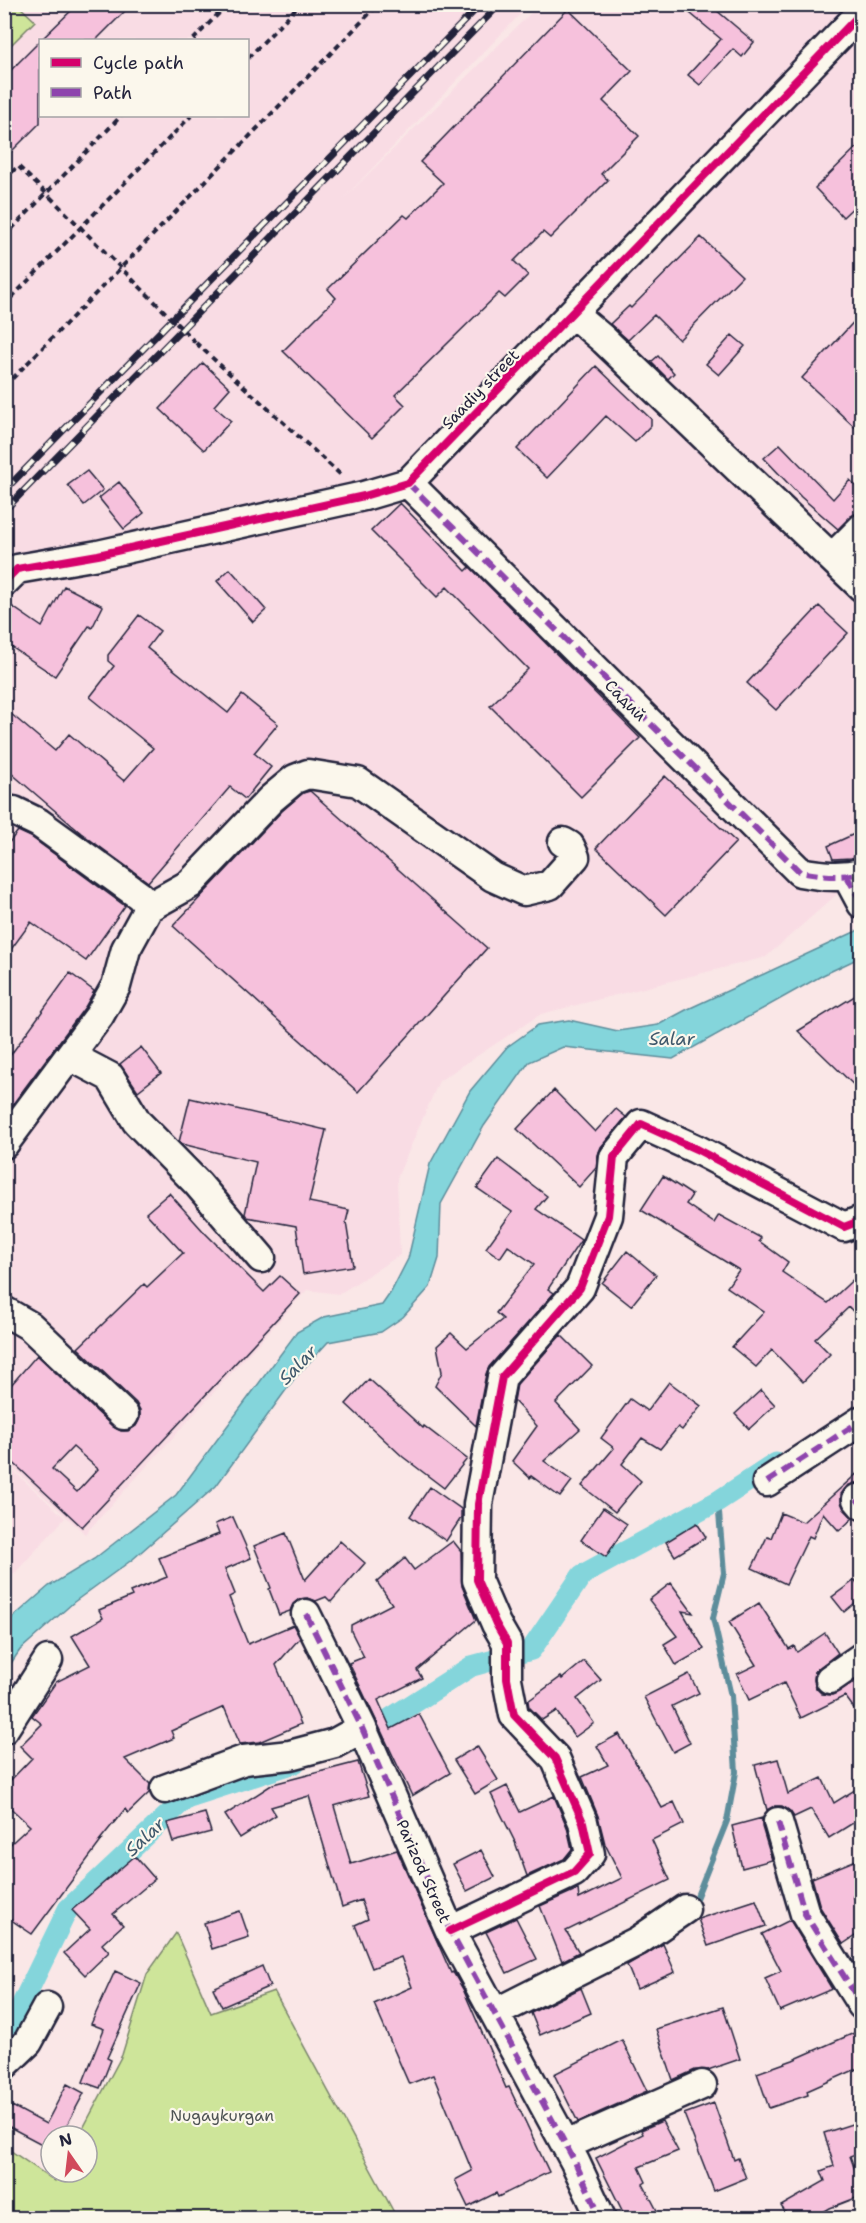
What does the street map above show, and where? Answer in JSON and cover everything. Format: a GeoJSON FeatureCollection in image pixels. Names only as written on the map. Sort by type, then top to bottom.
{"type":"FeatureCollection","features":[{"type":"Feature","properties":{"kind":"street","name":"Saadiy street"},"geometry":{"type":"LineString","coordinates":[[4,582],[17,569],[98,555],[364,496],[408,483],[861,12]]}},
{"type":"Feature","properties":{"kind":"street"},"geometry":{"type":"LineString","coordinates":[[572,313],[613,348],[861,587]]}},
{"type":"Feature","properties":{"kind":"street","name":"Садий"},"geometry":{"type":"LineString","coordinates":[[408,483],[800,872],[826,877],[854,875]]}},
{"type":"Feature","properties":{"kind":"street"},"geometry":{"type":"LineString","coordinates":[[832,558],[861,528]]}},
{"type":"Feature","properties":{"kind":"street"},"geometry":{"type":"LineString","coordinates":[[4,1144],[99,1016],[116,986],[126,949],[148,907],[190,884],[271,799],[295,779],[308,774],[357,782],[493,877],[524,891],[550,885],[576,857],[570,846],[563,842]]}},
{"type":"Feature","properties":{"kind":"street"},"geometry":{"type":"LineString","coordinates":[[4,811],[14,812],[39,823],[140,896],[148,907]]}},
{"type":"Feature","properties":{"kind":"street"},"geometry":{"type":"LineString","coordinates":[[854,875],[861,904]]}},
{"type":"Feature","properties":{"kind":"street"},"geometry":{"type":"LineString","coordinates":[[70,1056],[110,1077],[137,1122],[197,1183],[261,1258]]}},
{"type":"Feature","properties":{"kind":"street"},"geometry":{"type":"LineString","coordinates":[[450,1931],[574,1872],[590,1854],[583,1822],[555,1758],[514,1715],[507,1679],[507,1643],[477,1580],[478,1504],[502,1377],[580,1288],[608,1216],[614,1157],[641,1125],[696,1149],[844,1227],[861,1220]]}},
{"type":"Feature","properties":{"kind":"street"},"geometry":{"type":"LineString","coordinates":[[4,1311],[30,1326],[124,1415]]}},
{"type":"Feature","properties":{"kind":"street"},"geometry":{"type":"LineString","coordinates":[[767,1482],[861,1419]]}},
{"type":"Feature","properties":{"kind":"street","name":"Parizod Street"},"geometry":{"type":"LineString","coordinates":[[306,1614],[366,1739],[450,1931],[566,2145],[601,2218]]}},
{"type":"Feature","properties":{"kind":"street"},"geometry":{"type":"LineString","coordinates":[[830,1679],[861,1657]]}},
{"type":"Feature","properties":{"kind":"street"},"geometry":{"type":"LineString","coordinates":[[4,1729],[48,1660]]}},
{"type":"Feature","properties":{"kind":"street"},"geometry":{"type":"LineString","coordinates":[[165,1789],[244,1760],[290,1755],[335,1743],[366,1739]]}},
{"type":"Feature","properties":{"kind":"street"},"geometry":{"type":"LineString","coordinates":[[778,1822],[805,1914],[861,2005]]}},
{"type":"Feature","properties":{"kind":"street"},"geometry":{"type":"LineString","coordinates":[[495,2013],[638,1941],[685,1909]]}},
{"type":"Feature","properties":{"kind":"street"},"geometry":{"type":"LineString","coordinates":[[4,2066],[28,2042],[47,2007]]}},
{"type":"Feature","properties":{"kind":"street"},"geometry":{"type":"LineString","coordinates":[[566,2145],[702,2085]]}},
{"type":"Feature","properties":{"kind":"path"},"geometry":{"type":"LineString","coordinates":[[194,39],[228,4]]}},
{"type":"Feature","properties":{"kind":"path"},"geometry":{"type":"LineString","coordinates":[[249,57],[300,4]]}},
{"type":"Feature","properties":{"kind":"path"},"geometry":{"type":"LineString","coordinates":[[4,387],[379,4]]}},
{"type":"Feature","properties":{"kind":"path"},"geometry":{"type":"LineString","coordinates":[[4,237],[120,117]]}},
{"type":"Feature","properties":{"kind":"path"},"geometry":{"type":"LineString","coordinates":[[4,305],[190,117]]}},
{"type":"Feature","properties":{"kind":"path"},"geometry":{"type":"LineString","coordinates":[[4,180],[18,166],[196,343],[364,496]]}},
{"type":"Feature","properties":{"kind":"path"},"geometry":{"type":"LineString","coordinates":[[4,377],[10,381]]}},
{"type":"Feature","properties":{"kind":"shaded area"},"geometry":{"type":"Polygon","coordinates":[[[5,5],[529,5],[343,199],[539,5],[861,5],[861,873],[766,957],[541,1014],[439,1081],[397,1178],[400,1255],[339,1294],[307,1290],[85,1534],[5,1461],[4,586],[17,569],[12,543],[4,550],[4,232],[9,227],[4,223],[5,5]]]}},
{"type":"Feature","properties":{"kind":"shaded area"},"geometry":{"type":"Polygon","coordinates":[[[5,1463],[65,1518],[5,1584],[5,1463]]]}},
{"type":"Feature","properties":{"kind":"green space"},"geometry":{"type":"Polygon","coordinates":[[[9,5],[18,5],[35,21],[5,51],[5,9],[9,5]]]}},
{"type":"Feature","properties":{"kind":"green space","name":"Nugaykurgan"},"geometry":{"type":"Polygon","coordinates":[[[176,1933],[211,2013],[274,1991],[397,2218],[5,2218],[5,2147],[39,2170],[39,2184],[99,2184],[99,2124],[85,2124],[122,2055],[147,1974],[176,1933]]]}},
{"type":"Feature","properties":{"kind":"water","name":"Salar"},"geometry":{"type":"Polygon","coordinates":[[[861,929],[861,957],[823,975],[673,1059],[563,1047],[529,1062],[484,1126],[441,1204],[439,1258],[430,1287],[403,1317],[381,1332],[328,1342],[294,1379],[216,1486],[133,1559],[74,1602],[20,1650],[5,1672],[5,1624],[49,1586],[94,1559],[176,1495],[297,1332],[324,1317],[382,1305],[408,1259],[430,1164],[470,1091],[507,1047],[538,1025],[569,1020],[618,1031],[658,1025],[861,929]]]}},
{"type":"Feature","properties":{"kind":"building"},"geometry":{"type":"Polygon","coordinates":[[[78,4],[132,4],[97,39],[42,39],[78,4]]]}},
{"type":"Feature","properties":{"kind":"building"},"geometry":{"type":"Polygon","coordinates":[[[679,4],[709,4],[754,42],[742,57],[733,49],[700,85],[688,75],[721,39],[679,4]]]}},
{"type":"Feature","properties":{"kind":"building"},"geometry":{"type":"Polygon","coordinates":[[[568,9],[632,71],[603,101],[639,136],[601,174],[608,180],[550,238],[543,232],[514,261],[528,275],[505,298],[499,293],[395,395],[405,405],[372,438],[283,351],[336,298],[328,289],[404,215],[408,218],[443,183],[420,162],[568,9]]]}},
{"type":"Feature","properties":{"kind":"building"},"geometry":{"type":"Polygon","coordinates":[[[39,42],[40,123],[4,159],[4,77],[39,42]]]}},
{"type":"Feature","properties":{"kind":"building"},"geometry":{"type":"Polygon","coordinates":[[[861,143],[861,200],[843,217],[815,188],[861,143]]]}},
{"type":"Feature","properties":{"kind":"building"},"geometry":{"type":"Polygon","coordinates":[[[701,237],[742,276],[679,340],[654,315],[628,340],[610,324],[629,306],[631,308],[701,237]]]}},
{"type":"Feature","properties":{"kind":"building"},"geometry":{"type":"Polygon","coordinates":[[[861,314],[861,433],[802,378],[861,314]]]}},
{"type":"Feature","properties":{"kind":"building"},"geometry":{"type":"Polygon","coordinates":[[[732,335],[745,346],[719,375],[706,364],[732,335]]]}},
{"type":"Feature","properties":{"kind":"building"},"geometry":{"type":"Polygon","coordinates":[[[658,356],[674,373],[668,379],[651,362],[658,356]]]}},
{"type":"Feature","properties":{"kind":"building"},"geometry":{"type":"Polygon","coordinates":[[[203,363],[230,388],[214,406],[231,421],[204,450],[160,409],[203,363]]]}},
{"type":"Feature","properties":{"kind":"building"},"geometry":{"type":"Polygon","coordinates":[[[596,366],[651,419],[651,425],[635,442],[606,416],[547,478],[517,449],[596,366]]]}},
{"type":"Feature","properties":{"kind":"building"},"geometry":{"type":"Polygon","coordinates":[[[780,444],[833,499],[850,480],[861,491],[861,512],[851,516],[838,529],[801,497],[764,458],[780,444]]]}},
{"type":"Feature","properties":{"kind":"building"},"geometry":{"type":"Polygon","coordinates":[[[87,471],[103,490],[84,505],[68,485],[87,471]]]}},
{"type":"Feature","properties":{"kind":"building"},"geometry":{"type":"Polygon","coordinates":[[[119,482],[144,513],[124,529],[99,498],[119,482]]]}},
{"type":"Feature","properties":{"kind":"building"},"geometry":{"type":"Polygon","coordinates":[[[400,503],[466,571],[470,567],[640,738],[581,797],[490,706],[528,669],[447,587],[437,597],[371,531],[400,503]]]}},
{"type":"Feature","properties":{"kind":"building"},"geometry":{"type":"Polygon","coordinates":[[[230,569],[266,610],[253,622],[217,581],[230,569]]]}},
{"type":"Feature","properties":{"kind":"building"},"geometry":{"type":"Polygon","coordinates":[[[64,586],[103,606],[92,628],[89,626],[55,676],[4,642],[4,601],[42,627],[64,586]]]}},
{"type":"Feature","properties":{"kind":"building"},"geometry":{"type":"Polygon","coordinates":[[[819,606],[848,633],[776,710],[747,683],[819,606]]]}},
{"type":"Feature","properties":{"kind":"building"},"geometry":{"type":"Polygon","coordinates":[[[139,615],[160,631],[147,648],[228,713],[242,695],[278,724],[254,753],[271,767],[245,799],[230,787],[148,882],[81,833],[4,767],[4,708],[55,751],[69,734],[124,781],[153,748],[90,697],[114,666],[108,661],[108,655],[139,615]]]}},
{"type":"Feature","properties":{"kind":"building"},"geometry":{"type":"Polygon","coordinates":[[[665,776],[736,842],[666,915],[596,848],[665,776]]]}},
{"type":"Feature","properties":{"kind":"building"},"geometry":{"type":"Polygon","coordinates":[[[310,791],[487,948],[358,1092],[173,926],[282,811],[303,793],[310,791]]]}},
{"type":"Feature","properties":{"kind":"building"},"geometry":{"type":"Polygon","coordinates":[[[18,831],[31,837],[125,906],[86,961],[31,922],[4,959],[4,849],[18,831]]]}},
{"type":"Feature","properties":{"kind":"building"},"geometry":{"type":"Polygon","coordinates":[[[861,831],[861,855],[833,859],[828,846],[861,831]]]}},
{"type":"Feature","properties":{"kind":"building"},"geometry":{"type":"Polygon","coordinates":[[[70,973],[94,991],[85,1007],[4,1116],[4,1064],[70,973]]]}},
{"type":"Feature","properties":{"kind":"building"},"geometry":{"type":"Polygon","coordinates":[[[861,992],[861,1092],[798,1031],[861,992]]]}},
{"type":"Feature","properties":{"kind":"building"},"geometry":{"type":"Polygon","coordinates":[[[141,1047],[161,1073],[138,1091],[120,1064],[141,1047]]]}},
{"type":"Feature","properties":{"kind":"building"},"geometry":{"type":"Polygon","coordinates":[[[554,1090],[595,1132],[616,1109],[626,1117],[601,1147],[596,1168],[579,1187],[517,1129],[554,1090]]]}},
{"type":"Feature","properties":{"kind":"building"},"geometry":{"type":"Polygon","coordinates":[[[190,1098],[326,1130],[309,1202],[349,1210],[346,1222],[353,1266],[303,1274],[296,1226],[247,1217],[245,1214],[256,1162],[179,1142],[190,1098]]]}},
{"type":"Feature","properties":{"kind":"building"},"geometry":{"type":"Polygon","coordinates":[[[498,1159],[547,1196],[536,1209],[581,1240],[548,1289],[554,1293],[489,1367],[476,1426],[435,1386],[442,1372],[437,1346],[451,1333],[467,1348],[503,1319],[496,1313],[534,1264],[508,1246],[500,1258],[486,1248],[512,1212],[477,1188],[498,1159]]]}},
{"type":"Feature","properties":{"kind":"building"},"geometry":{"type":"Polygon","coordinates":[[[663,1176],[692,1195],[686,1204],[714,1223],[719,1215],[761,1238],[759,1241],[788,1262],[782,1272],[828,1303],[861,1272],[861,1320],[849,1307],[815,1339],[830,1354],[803,1382],[772,1350],[756,1367],[732,1347],[764,1312],[727,1287],[739,1270],[641,1210],[663,1176]]]}},
{"type":"Feature","properties":{"kind":"building"},"geometry":{"type":"Polygon","coordinates":[[[169,1193],[264,1292],[280,1276],[300,1294],[82,1527],[4,1454],[4,1393],[37,1355],[113,1427],[121,1431],[128,1431],[136,1426],[140,1418],[140,1410],[136,1403],[78,1348],[144,1284],[147,1287],[183,1253],[146,1213],[169,1193]],[[73,1447],[52,1469],[77,1492],[98,1469],[73,1447]]]}},
{"type":"Feature","properties":{"kind":"building"},"geometry":{"type":"Polygon","coordinates":[[[627,1251],[656,1275],[631,1306],[602,1283],[627,1251]]]}},
{"type":"Feature","properties":{"kind":"building"},"geometry":{"type":"Polygon","coordinates":[[[561,1335],[592,1366],[556,1403],[580,1429],[544,1461],[572,1481],[560,1497],[531,1476],[530,1478],[512,1461],[537,1426],[514,1401],[517,1384],[561,1335]]]}},
{"type":"Feature","properties":{"kind":"building"},"geometry":{"type":"Polygon","coordinates":[[[369,1379],[423,1428],[424,1426],[467,1459],[444,1488],[403,1457],[346,1404],[369,1379]]]}},
{"type":"Feature","properties":{"kind":"building"},"geometry":{"type":"Polygon","coordinates":[[[669,1382],[701,1406],[682,1430],[678,1427],[660,1449],[642,1438],[622,1464],[641,1481],[615,1512],[582,1486],[614,1448],[601,1438],[630,1399],[647,1411],[669,1382]]]}},
{"type":"Feature","properties":{"kind":"building"},"geometry":{"type":"Polygon","coordinates":[[[761,1390],[775,1405],[749,1429],[735,1414],[761,1390]]]}},
{"type":"Feature","properties":{"kind":"building"},"geometry":{"type":"Polygon","coordinates":[[[861,1470],[861,1483],[847,1486],[841,1494],[844,1509],[853,1518],[839,1531],[823,1513],[813,1538],[809,1536],[786,1584],[752,1568],[767,1537],[771,1538],[781,1513],[803,1522],[861,1470]]]}},
{"type":"Feature","properties":{"kind":"building"},"geometry":{"type":"Polygon","coordinates":[[[430,1487],[461,1509],[461,1518],[446,1541],[410,1516],[430,1487]]]}},
{"type":"Feature","properties":{"kind":"building"},"geometry":{"type":"Polygon","coordinates":[[[603,1508],[627,1524],[606,1557],[581,1540],[603,1508]]]}},
{"type":"Feature","properties":{"kind":"building"},"geometry":{"type":"Polygon","coordinates":[[[233,1517],[251,1558],[225,1569],[235,1594],[229,1597],[248,1644],[293,1625],[300,1638],[276,1665],[301,1724],[259,1742],[240,1744],[224,1707],[171,1731],[174,1738],[125,1759],[150,1784],[149,1793],[128,1813],[125,1809],[32,1934],[4,1915],[4,1850],[30,1826],[4,1802],[4,1787],[32,1758],[20,1746],[42,1724],[32,1716],[56,1682],[90,1665],[72,1636],[103,1618],[99,1610],[132,1596],[130,1592],[167,1577],[159,1558],[219,1534],[215,1524],[233,1517]]]}},
{"type":"Feature","properties":{"kind":"building"},"geometry":{"type":"Polygon","coordinates":[[[697,1523],[706,1537],[675,1556],[666,1542],[697,1523]]]}},
{"type":"Feature","properties":{"kind":"building"},"geometry":{"type":"Polygon","coordinates":[[[286,1533],[305,1580],[340,1541],[365,1563],[331,1602],[326,1597],[316,1601],[308,1598],[299,1599],[290,1611],[279,1615],[254,1546],[286,1533]]]}},
{"type":"Feature","properties":{"kind":"building"},"geometry":{"type":"Polygon","coordinates":[[[453,1541],[461,1551],[462,1586],[476,1620],[417,1670],[422,1678],[378,1700],[391,1729],[419,1714],[450,1773],[412,1796],[349,1663],[364,1657],[351,1631],[351,1625],[392,1604],[377,1582],[405,1558],[414,1570],[453,1541]]]}},
{"type":"Feature","properties":{"kind":"building"},"geometry":{"type":"Polygon","coordinates":[[[855,1580],[861,1589],[861,1598],[844,1612],[832,1597],[855,1580]]]}},
{"type":"Feature","properties":{"kind":"building"},"geometry":{"type":"Polygon","coordinates":[[[671,1583],[693,1613],[682,1611],[704,1649],[676,1665],[664,1644],[677,1636],[649,1600],[671,1583]]]}},
{"type":"Feature","properties":{"kind":"building"},"geometry":{"type":"Polygon","coordinates":[[[759,1603],[789,1649],[794,1646],[797,1652],[825,1633],[838,1653],[815,1671],[816,1688],[822,1694],[832,1695],[861,1677],[861,1718],[845,1696],[801,1718],[784,1683],[749,1700],[737,1674],[756,1665],[729,1622],[759,1603]]]}},
{"type":"Feature","properties":{"kind":"building"},"geometry":{"type":"Polygon","coordinates":[[[584,1661],[601,1680],[577,1699],[594,1723],[575,1737],[556,1711],[542,1720],[529,1707],[528,1701],[561,1677],[562,1679],[584,1661]]]}},
{"type":"Feature","properties":{"kind":"building"},"geometry":{"type":"Polygon","coordinates":[[[689,1674],[699,1693],[672,1706],[690,1743],[673,1752],[644,1697],[689,1674]]]}},
{"type":"Feature","properties":{"kind":"building"},"geometry":{"type":"Polygon","coordinates":[[[619,1734],[662,1808],[674,1802],[684,1824],[652,1840],[670,1880],[566,1931],[579,1952],[562,1961],[540,1906],[578,1889],[579,1899],[622,1878],[605,1844],[598,1816],[582,1777],[608,1765],[597,1746],[619,1734]]]}},
{"type":"Feature","properties":{"kind":"building"},"geometry":{"type":"Polygon","coordinates":[[[477,1746],[498,1780],[475,1794],[454,1760],[477,1746]]]}},
{"type":"Feature","properties":{"kind":"building"},"geometry":{"type":"Polygon","coordinates":[[[778,1759],[788,1794],[822,1778],[834,1803],[861,1786],[861,1818],[829,1838],[811,1809],[794,1817],[782,1806],[774,1806],[767,1810],[755,1765],[778,1759]]]}},
{"type":"Feature","properties":{"kind":"building"},"geometry":{"type":"Polygon","coordinates":[[[358,1762],[369,1796],[334,1806],[351,1864],[397,1850],[451,1973],[453,1972],[463,1989],[506,2088],[509,2087],[549,2172],[498,2197],[496,2193],[468,2207],[455,2180],[472,2171],[433,2075],[409,2084],[374,2004],[412,1987],[401,1957],[372,1968],[355,1925],[368,1919],[361,1900],[342,1907],[309,1796],[271,1807],[276,1815],[240,1838],[225,1815],[273,1784],[358,1762]]]}},
{"type":"Feature","properties":{"kind":"building"},"geometry":{"type":"Polygon","coordinates":[[[507,1786],[520,1812],[554,1796],[567,1827],[572,1849],[564,1859],[527,1876],[515,1842],[491,1794],[507,1786]]]}},
{"type":"Feature","properties":{"kind":"building"},"geometry":{"type":"Polygon","coordinates":[[[205,1813],[211,1832],[173,1842],[167,1823],[205,1813]]]}},
{"type":"Feature","properties":{"kind":"building"},"geometry":{"type":"Polygon","coordinates":[[[762,1818],[762,1827],[772,1860],[742,1868],[732,1826],[762,1818]]]}},
{"type":"Feature","properties":{"kind":"building"},"geometry":{"type":"Polygon","coordinates":[[[481,1850],[495,1877],[467,1891],[453,1864],[481,1850]]]}},
{"type":"Feature","properties":{"kind":"building"},"geometry":{"type":"Polygon","coordinates":[[[135,1856],[155,1879],[113,1914],[123,1925],[102,1944],[109,1952],[85,1975],[64,1953],[90,1929],[72,1910],[135,1856]]]}},
{"type":"Feature","properties":{"kind":"building"},"geometry":{"type":"Polygon","coordinates":[[[861,1858],[861,1892],[853,1896],[861,1909],[861,1932],[843,1944],[820,1907],[812,1878],[861,1858]]]}},
{"type":"Feature","properties":{"kind":"building"},"geometry":{"type":"Polygon","coordinates":[[[756,1900],[766,1926],[708,1946],[698,1919],[756,1900]]]}},
{"type":"Feature","properties":{"kind":"building"},"geometry":{"type":"Polygon","coordinates":[[[240,1911],[249,1937],[212,1949],[204,1923],[240,1911]]]}},
{"type":"Feature","properties":{"kind":"building"},"geometry":{"type":"Polygon","coordinates":[[[516,1918],[537,1959],[507,1973],[486,1932],[516,1918]]]}},
{"type":"Feature","properties":{"kind":"building"},"geometry":{"type":"Polygon","coordinates":[[[790,1920],[832,1989],[780,2011],[765,1978],[781,1971],[762,1934],[790,1920]]]}},
{"type":"Feature","properties":{"kind":"building"},"geometry":{"type":"Polygon","coordinates":[[[663,1944],[675,1972],[637,1989],[627,1965],[663,1944]]]}},
{"type":"Feature","properties":{"kind":"building"},"geometry":{"type":"Polygon","coordinates":[[[262,1966],[270,1986],[222,2007],[213,1988],[262,1966]]]}},
{"type":"Feature","properties":{"kind":"building"},"geometry":{"type":"Polygon","coordinates":[[[115,1971],[141,1983],[107,2058],[111,2060],[100,2088],[83,2082],[104,2029],[91,2024],[115,1971]]]}},
{"type":"Feature","properties":{"kind":"building"},"geometry":{"type":"Polygon","coordinates":[[[581,1988],[591,2013],[540,2035],[531,2013],[581,1988]]]}},
{"type":"Feature","properties":{"kind":"building"},"geometry":{"type":"Polygon","coordinates":[[[723,2007],[740,2059],[708,2070],[695,2070],[673,2080],[656,2029],[723,2007]]]}},
{"type":"Feature","properties":{"kind":"building"},"geometry":{"type":"Polygon","coordinates":[[[861,2030],[861,2067],[807,2091],[808,2095],[769,2108],[757,2073],[861,2030]]]}},
{"type":"Feature","properties":{"kind":"building"},"geometry":{"type":"Polygon","coordinates":[[[622,2040],[647,2091],[578,2122],[554,2074],[622,2040]]]}},
{"type":"Feature","properties":{"kind":"building"},"geometry":{"type":"Polygon","coordinates":[[[67,2084],[84,2093],[67,2124],[46,2124],[67,2084]]]}},
{"type":"Feature","properties":{"kind":"building"},"geometry":{"type":"Polygon","coordinates":[[[714,2103],[734,2160],[738,2158],[746,2178],[714,2191],[684,2114],[714,2103]]]}},
{"type":"Feature","properties":{"kind":"building"},"geometry":{"type":"Polygon","coordinates":[[[12,2106],[46,2124],[39,2124],[39,2143],[4,2124],[12,2106]]]}},
{"type":"Feature","properties":{"kind":"building"},"geometry":{"type":"Polygon","coordinates":[[[662,2121],[678,2151],[639,2167],[646,2182],[643,2184],[661,2218],[626,2218],[596,2158],[643,2134],[641,2130],[662,2121]]]}},
{"type":"Feature","properties":{"kind":"building"},"geometry":{"type":"Polygon","coordinates":[[[861,2121],[861,2152],[850,2156],[861,2187],[861,2196],[830,2208],[813,2218],[789,2218],[781,2206],[825,2181],[821,2171],[834,2166],[824,2133],[861,2121]]]}},
{"type":"Feature","properties":{"kind":"waterway","name":"Salar"},"geometry":{"type":"LineString","coordinates":[[353,1742],[472,1666],[531,1650],[582,1575],[718,1501],[776,1463]]}},
{"type":"Feature","properties":{"kind":"waterway"},"geometry":{"type":"LineString","coordinates":[[693,1906],[727,1821],[736,1772],[731,1696],[713,1618],[724,1573],[718,1501]]}},
{"type":"Feature","properties":{"kind":"waterway","name":"Salar"},"geometry":{"type":"LineString","coordinates":[[4,2028],[16,2016],[68,1909],[186,1798],[295,1763]]}},
{"type":"Feature","properties":{"kind":"railway"},"geometry":{"type":"LineString","coordinates":[[4,491],[481,4]]}},
{"type":"Feature","properties":{"kind":"railway"},"geometry":{"type":"LineString","coordinates":[[4,511],[500,4]]}},
{"type":"Feature","properties":{"kind":"marked path"},"geometry":{"type":"LineString","coordinates":[[408,483],[800,872],[831,876],[862,873]]}},
{"type":"Feature","properties":{"kind":"marked path"},"geometry":{"type":"LineString","coordinates":[[847,876],[862,904]]}},
{"type":"Feature","properties":{"kind":"marked path"},"geometry":{"type":"LineString","coordinates":[[767,1482],[862,1420]]}},
{"type":"Feature","properties":{"kind":"marked path"},"geometry":{"type":"LineString","coordinates":[[857,1499],[862,1505]]}},
{"type":"Feature","properties":{"kind":"marked path"},"geometry":{"type":"LineString","coordinates":[[306,1614],[362,1728],[450,1931],[575,2162],[601,2218]]}},
{"type":"Feature","properties":{"kind":"marked path"},"geometry":{"type":"LineString","coordinates":[[778,1822],[805,1914],[862,2005]]}},
{"type":"Feature","properties":{"kind":"cycle path"},"geometry":{"type":"LineString","coordinates":[[4,582],[17,569],[98,555],[364,496],[408,483],[862,12]]}},
{"type":"Feature","properties":{"kind":"cycle path"},"geometry":{"type":"LineString","coordinates":[[450,1931],[574,1872],[590,1854],[583,1822],[555,1758],[514,1715],[507,1679],[507,1643],[477,1580],[478,1504],[502,1377],[580,1288],[608,1216],[614,1157],[641,1124],[696,1149],[844,1227],[862,1220]]}}]}
